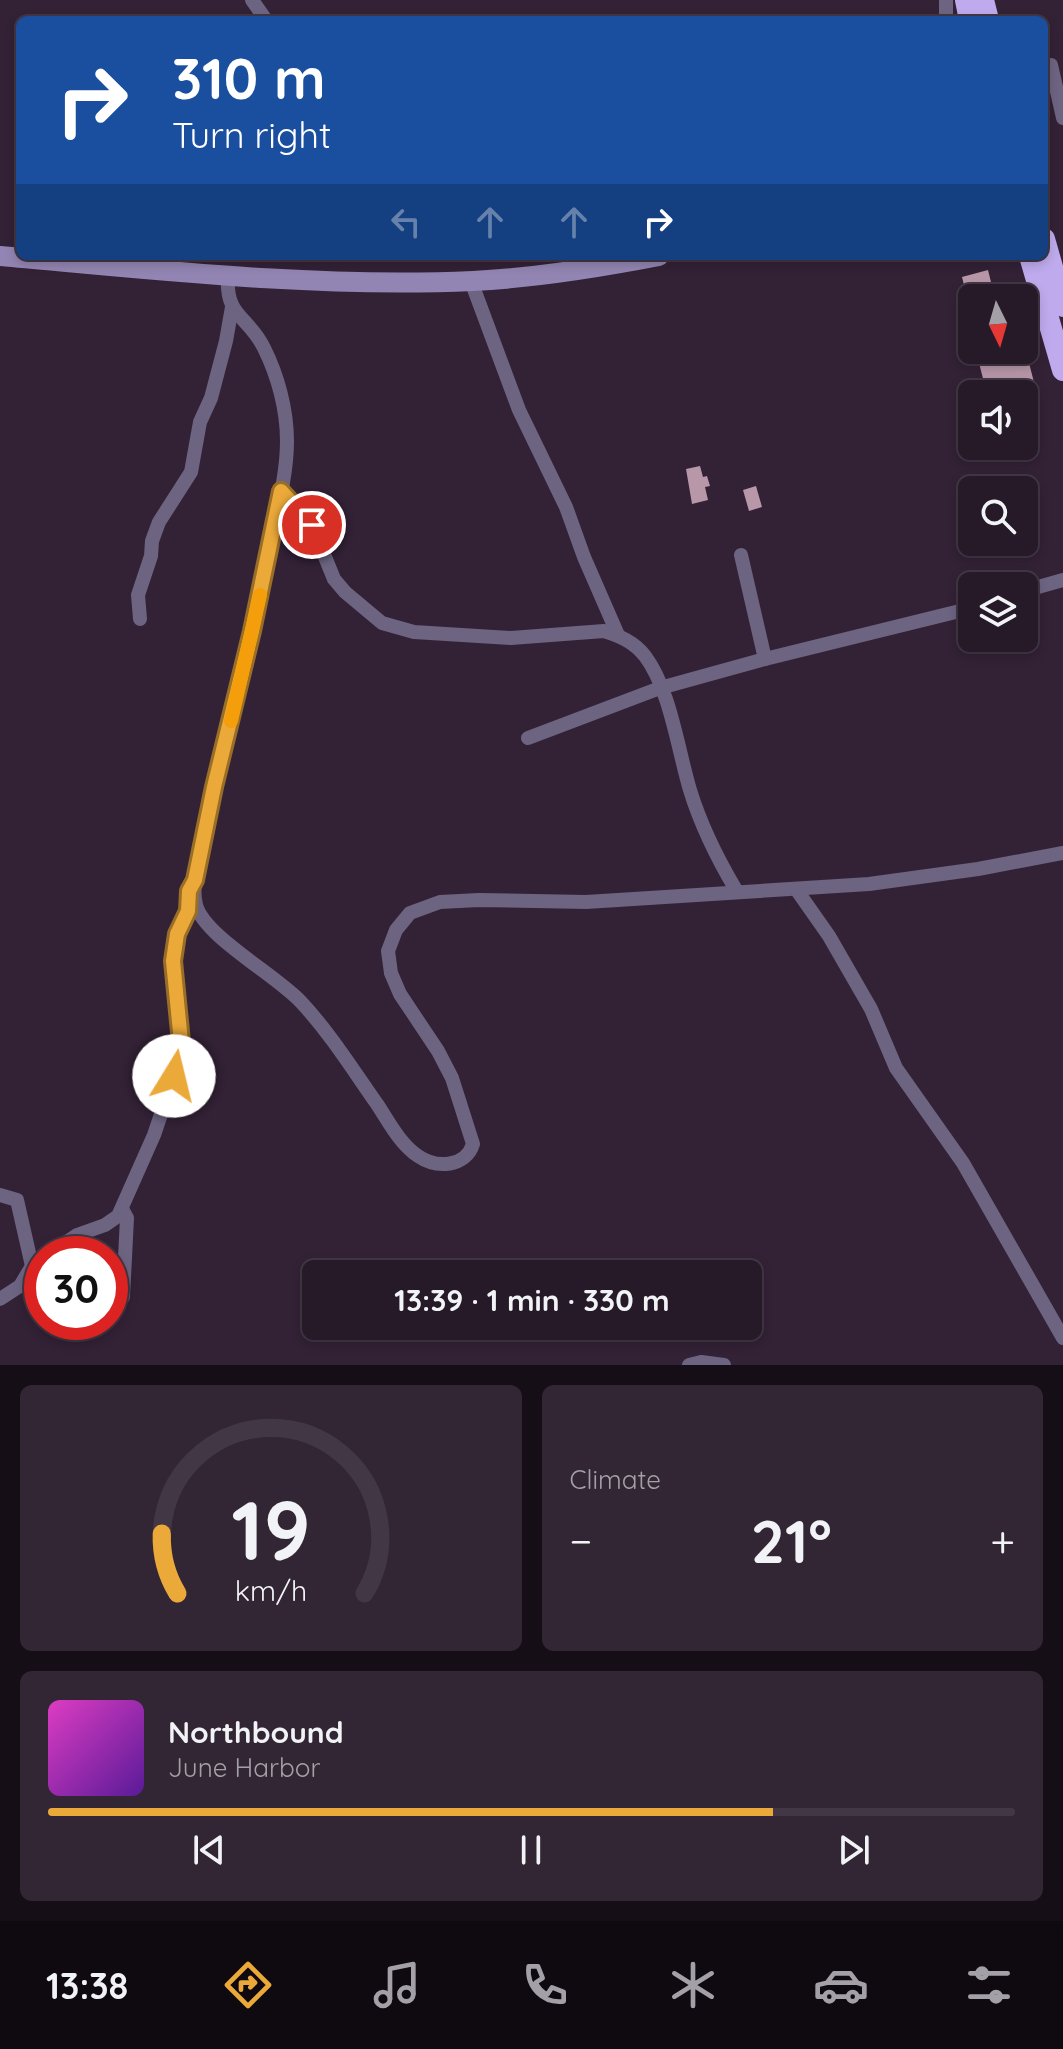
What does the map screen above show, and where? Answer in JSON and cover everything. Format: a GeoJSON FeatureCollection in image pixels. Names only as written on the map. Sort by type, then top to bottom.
{"type":"FeatureCollection","features":[{"type":"Feature","properties":{"kind":"highway"},"geometry":{"type":"LineString","coordinates":[[1048,253],[1063,306]]}},
{"type":"Feature","properties":{"kind":"highway"},"geometry":{"type":"LineString","coordinates":[[1031,260],[1063,370]]}},
{"type":"Feature","properties":{"kind":"main road"},"geometry":{"type":"LineString","coordinates":[[48,260],[315,280],[471,281],[535,277],[639,260]]}},
{"type":"Feature","properties":{"kind":"street"},"geometry":{"type":"LineString","coordinates":[[1051,65],[1063,118]]}},
{"type":"Feature","properties":{"kind":"street"},"geometry":{"type":"LineString","coordinates":[[228,275],[228,300],[263,345],[274,372],[284,410],[287,440],[281,491],[252,631],[214,787],[195,880],[195,898],[202,919],[212,930],[279,981],[309,1010],[408,1147],[431,1163],[459,1162],[470,1154],[473,1144],[452,1078],[426,1031],[400,994],[391,973],[388,951],[396,930],[410,913],[440,902],[466,900],[586,902],[736,890],[796,889],[926,877],[1063,853]]}},
{"type":"Feature","properties":{"kind":"street"},"geometry":{"type":"LineString","coordinates":[[471,281],[519,410],[566,507],[618,635]]}},
{"type":"Feature","properties":{"kind":"street"},"geometry":{"type":"LineString","coordinates":[[140,619],[138,595],[151,556],[152,541],[159,522],[191,472],[200,422],[211,398],[232,307]]}},
{"type":"Feature","properties":{"kind":"street"},"geometry":{"type":"LineString","coordinates":[[281,491],[312,525],[334,579],[382,623],[414,632],[487,637],[535,637],[590,631],[618,635],[634,644],[646,658],[660,688],[708,840],[736,890]]}},
{"type":"Feature","properties":{"kind":"street"},"geometry":{"type":"LineString","coordinates":[[741,555],[765,659]]}},
{"type":"Feature","properties":{"kind":"street"},"geometry":{"type":"LineString","coordinates":[[1038,587],[1063,580]]}},
{"type":"Feature","properties":{"kind":"street"},"geometry":{"type":"LineString","coordinates":[[528,738],[660,688],[958,611]]}},
{"type":"Feature","properties":{"kind":"street"},"geometry":{"type":"LineString","coordinates":[[76,1236],[105,1225],[118,1216],[154,1135],[182,1052],[173,961],[177,934],[188,911],[189,891],[195,880]]}},
{"type":"Feature","properties":{"kind":"street"},"geometry":{"type":"LineString","coordinates":[[796,889],[829,936],[871,1009],[896,1068],[963,1163],[1063,1338]]}},
{"type":"Feature","properties":{"kind":"street"},"geometry":{"type":"LineString","coordinates":[[0,1195],[17,1200],[24,1239]]}},
{"type":"Feature","properties":{"kind":"street"},"geometry":{"type":"LineString","coordinates":[[122,1209],[127,1218],[126,1236]]}},
{"type":"Feature","properties":{"kind":"street"},"geometry":{"type":"LineString","coordinates":[[0,1299],[24,1281]]}},
{"type":"Feature","properties":{"kind":"street"},"geometry":{"type":"LineString","coordinates":[[689,1365],[701,1362],[724,1365]]}},
{"type":"Feature","properties":{"kind":"building"},"geometry":{"type":"Polygon","coordinates":[[[988,270],[992,284],[964,284],[962,277],[988,270]]]}},
{"type":"Feature","properties":{"kind":"building"},"geometry":{"type":"Polygon","coordinates":[[[979,364],[1029,364],[1033,380],[983,380],[979,364]]]}},
{"type":"Feature","properties":{"kind":"building"},"geometry":{"type":"Polygon","coordinates":[[[700,466],[710,486],[705,487],[708,500],[692,504],[686,469],[700,466]]]}},
{"type":"Feature","properties":{"kind":"building"},"geometry":{"type":"Polygon","coordinates":[[[756,486],[762,507],[749,511],[743,490],[756,486]]]}},
{"type":"Feature","properties":{"kind":"slow traffic"},"geometry":{"type":"LineString","coordinates":[[231,721],[260,595]]}},
{"type":"Feature","properties":{"kind":"route"},"geometry":{"type":"LineString","coordinates":[[174,1076],[182,1052],[173,961],[177,934],[188,911],[189,891],[200,859],[281,491],[312,525]]}}]}
